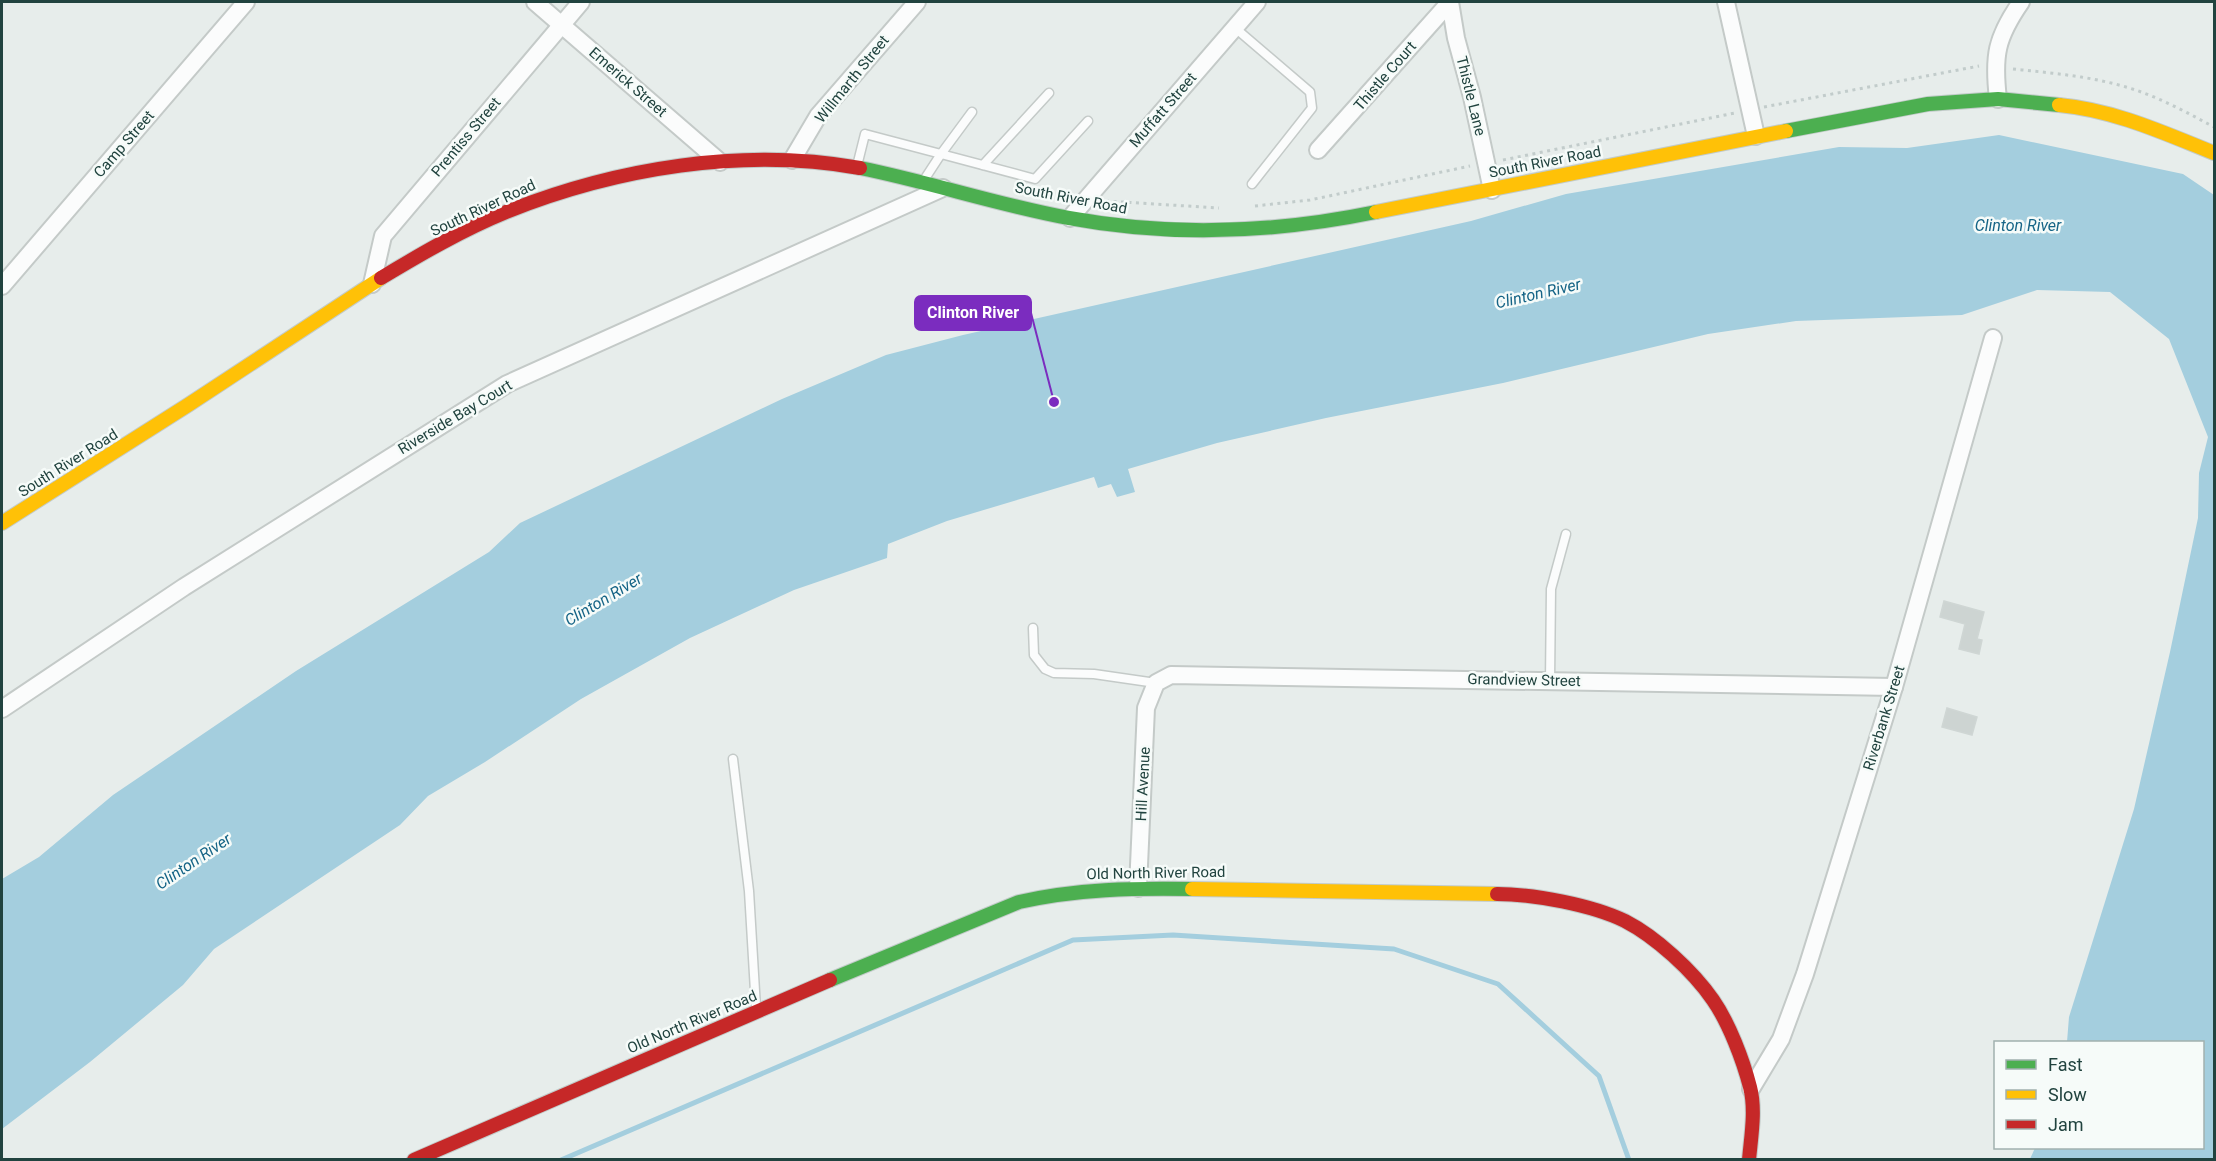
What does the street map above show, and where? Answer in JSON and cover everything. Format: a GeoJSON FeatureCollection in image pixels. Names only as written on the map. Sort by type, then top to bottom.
{"type":"FeatureCollection","features":[{"type":"Feature","properties":{"kind":"street","name":"Camp Street"},"geometry":{"type":"LineString","coordinates":[[2,286],[246,2]]}},
{"type":"Feature","properties":{"kind":"street","name":"Emerick Street"},"geometry":{"type":"LineString","coordinates":[[535,2],[720,162]]}},
{"type":"Feature","properties":{"kind":"street","name":"Prentiss Street"},"geometry":{"type":"LineString","coordinates":[[372,284],[383,236],[581,2]]}},
{"type":"Feature","properties":{"kind":"street","name":"Willmarth Street"},"geometry":{"type":"LineString","coordinates":[[792,160],[818,116],[916,2]]}},
{"type":"Feature","properties":{"kind":"street","name":"Muffatt Street"},"geometry":{"type":"LineString","coordinates":[[1070,218],[1257,2]]}},
{"type":"Feature","properties":{"kind":"street","name":"Thistle Court"},"geometry":{"type":"LineString","coordinates":[[1318,150],[1450,2]]}},
{"type":"Feature","properties":{"kind":"street","name":"Thistle Lane"},"geometry":{"type":"LineString","coordinates":[[1450,2],[1456,38],[1472,97],[1492,190]]}},
{"type":"Feature","properties":{"kind":"street"},"geometry":{"type":"LineString","coordinates":[[1725,2],[1756,136]]}},
{"type":"Feature","properties":{"kind":"street"},"geometry":{"type":"LineString","coordinates":[[1998,99],[1995,68],[2000,36],[2021,2]]}},
{"type":"Feature","properties":{"kind":"street","name":"South River Road"},"geometry":{"type":"LineString","coordinates":[[2,523],[118,452],[372,284],[461,232],[526,204],[604,179],[720,162],[792,160],[856,168],[1070,218],[1167,230],[1215,232],[1267,230],[1351,218],[1756,136],[1928,104],[1998,99],[2074,106],[2140,123],[2214,153]]}},
{"type":"Feature","properties":{"kind":"street","name":"Riverside Bay Court"},"geometry":{"type":"LineString","coordinates":[[2,709],[184,587],[507,384],[943,188]]}},
{"type":"Feature","properties":{"kind":"street","name":"Riverbank Street"},"geometry":{"type":"LineString","coordinates":[[1751,1089],[1781,1039],[1805,974],[1894,687],[1993,338]]}},
{"type":"Feature","properties":{"kind":"street","name":"Grandview Street"},"geometry":{"type":"LineString","coordinates":[[1156,683],[1171,675],[1179,674],[1894,687]]}},
{"type":"Feature","properties":{"kind":"street","name":"Hill Avenue"},"geometry":{"type":"LineString","coordinates":[[1138,888],[1146,708],[1156,683]]}},
{"type":"Feature","properties":{"kind":"street","name":"Old North River Road"},"geometry":{"type":"LineString","coordinates":[[414,1160],[756,1011],[1019,902],[1088,890],[1138,888],[1512,894],[1571,903],[1625,921],[1661,945],[1700,983],[1714,1001],[1731,1034],[1751,1089],[1749,1160]]}},
{"type":"Feature","properties":{"kind":"lane"},"geometry":{"type":"LineString","coordinates":[[1234,27],[1310,92],[1312,108],[1252,184]]}},
{"type":"Feature","properties":{"kind":"lane"},"geometry":{"type":"LineString","coordinates":[[983,165],[1049,93]]}},
{"type":"Feature","properties":{"kind":"lane"},"geometry":{"type":"LineString","coordinates":[[922,183],[972,112]]}},
{"type":"Feature","properties":{"kind":"lane"},"geometry":{"type":"LineString","coordinates":[[856,168],[865,134],[1035,179],[1088,121]]}},
{"type":"Feature","properties":{"kind":"lane"},"geometry":{"type":"LineString","coordinates":[[1550,681],[1551,589],[1566,534]]}},
{"type":"Feature","properties":{"kind":"lane"},"geometry":{"type":"LineString","coordinates":[[1033,628],[1034,655],[1045,669],[1054,673],[1094,674],[1156,683]]}},
{"type":"Feature","properties":{"kind":"lane"},"geometry":{"type":"LineString","coordinates":[[733,759],[750,902],[756,1011]]}},
{"type":"Feature","properties":{"kind":"water"},"geometry":{"type":"Polygon","coordinates":[[[1999,135],[2183,174],[2214,195],[2214,1159],[2030,1159],[2035,1149],[2204,1149],[2204,1041],[2067,1041],[2069,1017],[2134,809],[2198,518],[2199,473],[2208,437],[2169,339],[2110,292],[2037,290],[1962,315],[1796,321],[1708,334],[1503,383],[1326,418],[1217,443],[1128,469],[1135,492],[1117,497],[1111,484],[1098,488],[1094,477],[947,521],[888,544],[887,558],[794,590],[690,638],[581,699],[485,762],[428,796],[400,825],[214,949],[183,985],[90,1062],[2,1129],[2,879],[39,857],[113,795],[296,671],[489,552],[520,523],[782,399],[886,355],[963,335],[1471,221],[1566,194],[1839,147],[1907,148],[1999,135]]]}},
{"type":"Feature","properties":{"kind":"building"},"geometry":{"type":"Polygon","coordinates":[[[1944,601],[1984,612],[1977,639],[1982,640],[1979,654],[1959,649],[1965,624],[1940,617],[1944,601]]]}},
{"type":"Feature","properties":{"kind":"building"},"geometry":{"type":"Polygon","coordinates":[[[1947,708],[1977,717],[1972,735],[1942,727],[1947,708]]]}},
{"type":"Feature","properties":{"kind":"waterway"},"geometry":{"type":"LineString","coordinates":[[561,1160],[1073,940],[1173,935],[1394,949],[1498,984],[1599,1076],[1629,1160]]}},
{"type":"Feature","properties":{"kind":"traffic: fast"},"geometry":{"type":"LineString","coordinates":[[1786,131],[1928,104],[1998,99],[2059,105]]}},
{"type":"Feature","properties":{"kind":"traffic: fast"},"geometry":{"type":"LineString","coordinates":[[860,168],[1043,213],[1146,228],[1184,230],[1261,228],[1376,212]]}},
{"type":"Feature","properties":{"kind":"traffic: fast"},"geometry":{"type":"LineString","coordinates":[[830,980],[1019,902],[1062,894],[1105,890],[1192,889]]}},
{"type":"Feature","properties":{"kind":"traffic: slow"},"geometry":{"type":"LineString","coordinates":[[2059,105],[2119,117],[2214,153]]}},
{"type":"Feature","properties":{"kind":"traffic: slow"},"geometry":{"type":"LineString","coordinates":[[1376,212],[1786,131]]}},
{"type":"Feature","properties":{"kind":"traffic: slow"},"geometry":{"type":"LineString","coordinates":[[2,523],[188,405],[381,278]]}},
{"type":"Feature","properties":{"kind":"traffic: slow"},"geometry":{"type":"LineString","coordinates":[[1192,889],[1497,894]]}},
{"type":"Feature","properties":{"kind":"traffic: jam"},"geometry":{"type":"LineString","coordinates":[[381,278],[458,234],[506,212],[548,197],[635,173],[726,161],[816,162],[860,168]]}},
{"type":"Feature","properties":{"kind":"traffic: jam"},"geometry":{"type":"LineString","coordinates":[[1497,894],[1528,896],[1562,902],[1612,915],[1649,936],[1695,978],[1713,1000],[1725,1020],[1747,1076],[1753,1105],[1749,1160]]}},
{"type":"Feature","properties":{"kind":"traffic: jam"},"geometry":{"type":"LineString","coordinates":[[414,1160],[830,980]]}},
{"type":"Feature","properties":{"kind":"place","name":"Clinton River"},"geometry":{"type":"Point","coordinates":[1054,402]}}]}
